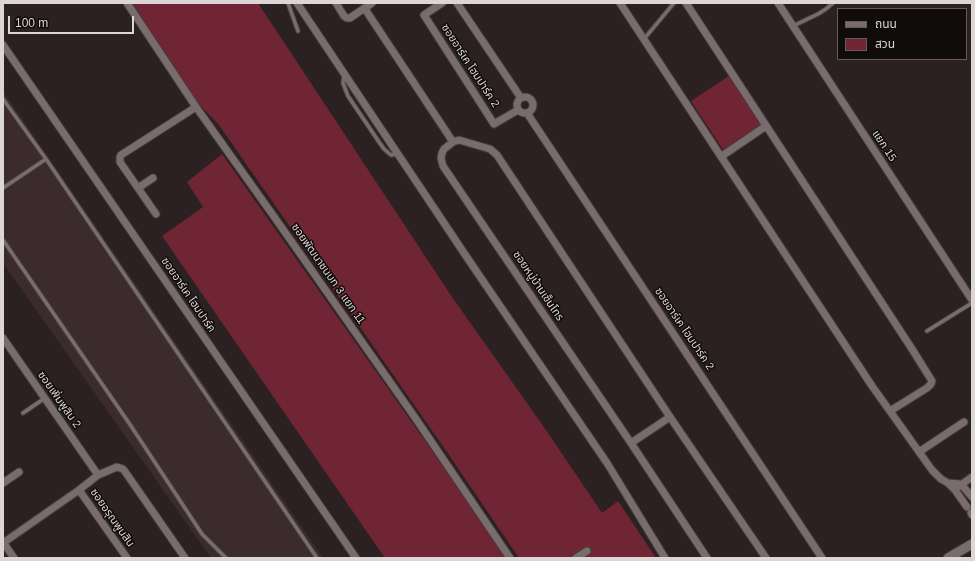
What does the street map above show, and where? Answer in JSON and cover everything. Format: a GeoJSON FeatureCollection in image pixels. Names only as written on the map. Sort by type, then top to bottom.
{"type":"FeatureCollection","features":[{"type":"Feature","properties":{"kind":"street","name":"ซอยพัฒนาชนบท 3 แยก 11"},"geometry":{"type":"LineString","coordinates":[[127,3],[196,107],[416,419],[510,558]]}},
{"type":"Feature","properties":{"kind":"street"},"geometry":{"type":"LineString","coordinates":[[297,3],[397,154],[607,463],[665,558]]}},
{"type":"Feature","properties":{"kind":"street"},"geometry":{"type":"LineString","coordinates":[[336,3],[344,16],[347,18],[350,18],[372,3]]}},
{"type":"Feature","properties":{"kind":"street","name":"ซอยอาร์เค โฮมปาร์ค 2"},"geometry":{"type":"LineString","coordinates":[[442,3],[424,15],[494,124],[518,110],[517,102],[521,98]]}},
{"type":"Feature","properties":{"kind":"street"},"geometry":{"type":"LineString","coordinates":[[457,3],[521,98],[528,98],[532,102],[532,110],[527,113],[522,113],[518,110]]}},
{"type":"Feature","properties":{"kind":"street"},"geometry":{"type":"LineString","coordinates":[[620,3],[872,386],[932,470],[955,490],[970,512]]}},
{"type":"Feature","properties":{"kind":"street"},"geometry":{"type":"LineString","coordinates":[[686,3],[932,380],[931,384],[927,388],[890,411]]}},
{"type":"Feature","properties":{"kind":"street","name":"แยก 15"},"geometry":{"type":"LineString","coordinates":[[778,3],[972,302]]}},
{"type":"Feature","properties":{"kind":"street"},"geometry":{"type":"LineString","coordinates":[[365,8],[453,142],[459,140],[490,148],[497,154],[670,417],[766,558]]}},
{"type":"Feature","properties":{"kind":"street","name":"ซอยอาร์เค โฮมปาร์ค"},"geometry":{"type":"LineString","coordinates":[[3,45],[356,558]]}},
{"type":"Feature","properties":{"kind":"street"},"geometry":{"type":"LineString","coordinates":[[156,214],[119,159],[121,155],[196,107]]}},
{"type":"Feature","properties":{"kind":"street","name":"ซอยอาร์เค โฮมปาร์ค 2"},"geometry":{"type":"LineString","coordinates":[[527,113],[822,558]]}},
{"type":"Feature","properties":{"kind":"street"},"geometry":{"type":"LineString","coordinates":[[722,156],[766,126]]}},
{"type":"Feature","properties":{"kind":"street","name":"ซอยหมู่บ้านเซ็นโทร"},"geometry":{"type":"LineString","coordinates":[[453,142],[444,149],[442,153],[441,158],[443,166],[631,443],[707,558]]}},
{"type":"Feature","properties":{"kind":"street"},"geometry":{"type":"LineString","coordinates":[[138,188],[153,178]]}},
{"type":"Feature","properties":{"kind":"street","name":"ซอยเพิ่มพูสิน 2"},"geometry":{"type":"LineString","coordinates":[[3,338],[98,475]]}},
{"type":"Feature","properties":{"kind":"street"},"geometry":{"type":"LineString","coordinates":[[631,443],[670,417]]}},
{"type":"Feature","properties":{"kind":"street"},"geometry":{"type":"LineString","coordinates":[[919,452],[964,422]]}},
{"type":"Feature","properties":{"kind":"street"},"geometry":{"type":"LineString","coordinates":[[14,558],[3,542],[98,475],[117,467],[123,469],[185,558]]}},
{"type":"Feature","properties":{"kind":"street"},"geometry":{"type":"LineString","coordinates":[[3,483],[19,472]]}},
{"type":"Feature","properties":{"kind":"street"},"geometry":{"type":"LineString","coordinates":[[955,490],[972,477]]}},
{"type":"Feature","properties":{"kind":"street"},"geometry":{"type":"LineString","coordinates":[[948,483],[961,484],[972,497]]}},
{"type":"Feature","properties":{"kind":"street","name":"ซอยอรุณพูนสิน"},"geometry":{"type":"LineString","coordinates":[[78,490],[127,558]]}},
{"type":"Feature","properties":{"kind":"street"},"geometry":{"type":"LineString","coordinates":[[948,558],[972,544]]}},
{"type":"Feature","properties":{"kind":"street"},"geometry":{"type":"LineString","coordinates":[[576,558],[587,551]]}},
{"type":"Feature","properties":{"kind":"lane"},"geometry":{"type":"LineString","coordinates":[[288,3],[298,31]]}},
{"type":"Feature","properties":{"kind":"lane"},"geometry":{"type":"LineString","coordinates":[[644,39],[674,3]]}},
{"type":"Feature","properties":{"kind":"lane"},"geometry":{"type":"LineString","coordinates":[[793,26],[818,14],[833,3]]}},
{"type":"Feature","properties":{"kind":"lane"},"geometry":{"type":"LineString","coordinates":[[3,99],[46,159],[317,558]]}},
{"type":"Feature","properties":{"kind":"lane"},"geometry":{"type":"LineString","coordinates":[[3,188],[46,159]]}},
{"type":"Feature","properties":{"kind":"lane"},"geometry":{"type":"LineString","coordinates":[[3,240],[202,534],[226,558]]}},
{"type":"Feature","properties":{"kind":"lane"},"geometry":{"type":"LineString","coordinates":[[928,331],[972,302]]}},
{"type":"Feature","properties":{"kind":"lane"},"geometry":{"type":"LineString","coordinates":[[23,413],[45,398]]}},
{"type":"Feature","properties":{"kind":"shaded area"},"geometry":{"type":"Polygon","coordinates":[[[3,91],[323,558],[211,558],[3,263],[3,91]]]}},
{"type":"Feature","properties":{"kind":"green space"},"geometry":{"type":"Polygon","coordinates":[[[131,3],[258,3],[452,297],[546,430],[602,513],[618,501],[656,558],[519,558],[219,125],[193,98],[131,3]]]}},
{"type":"Feature","properties":{"kind":"green space"},"geometry":{"type":"Polygon","coordinates":[[[729,76],[762,126],[724,151],[691,101],[729,76]]]}},
{"type":"Feature","properties":{"kind":"green space"},"geometry":{"type":"Polygon","coordinates":[[[222,154],[508,558],[385,558],[162,236],[203,207],[187,182],[222,154]]]}}]}
